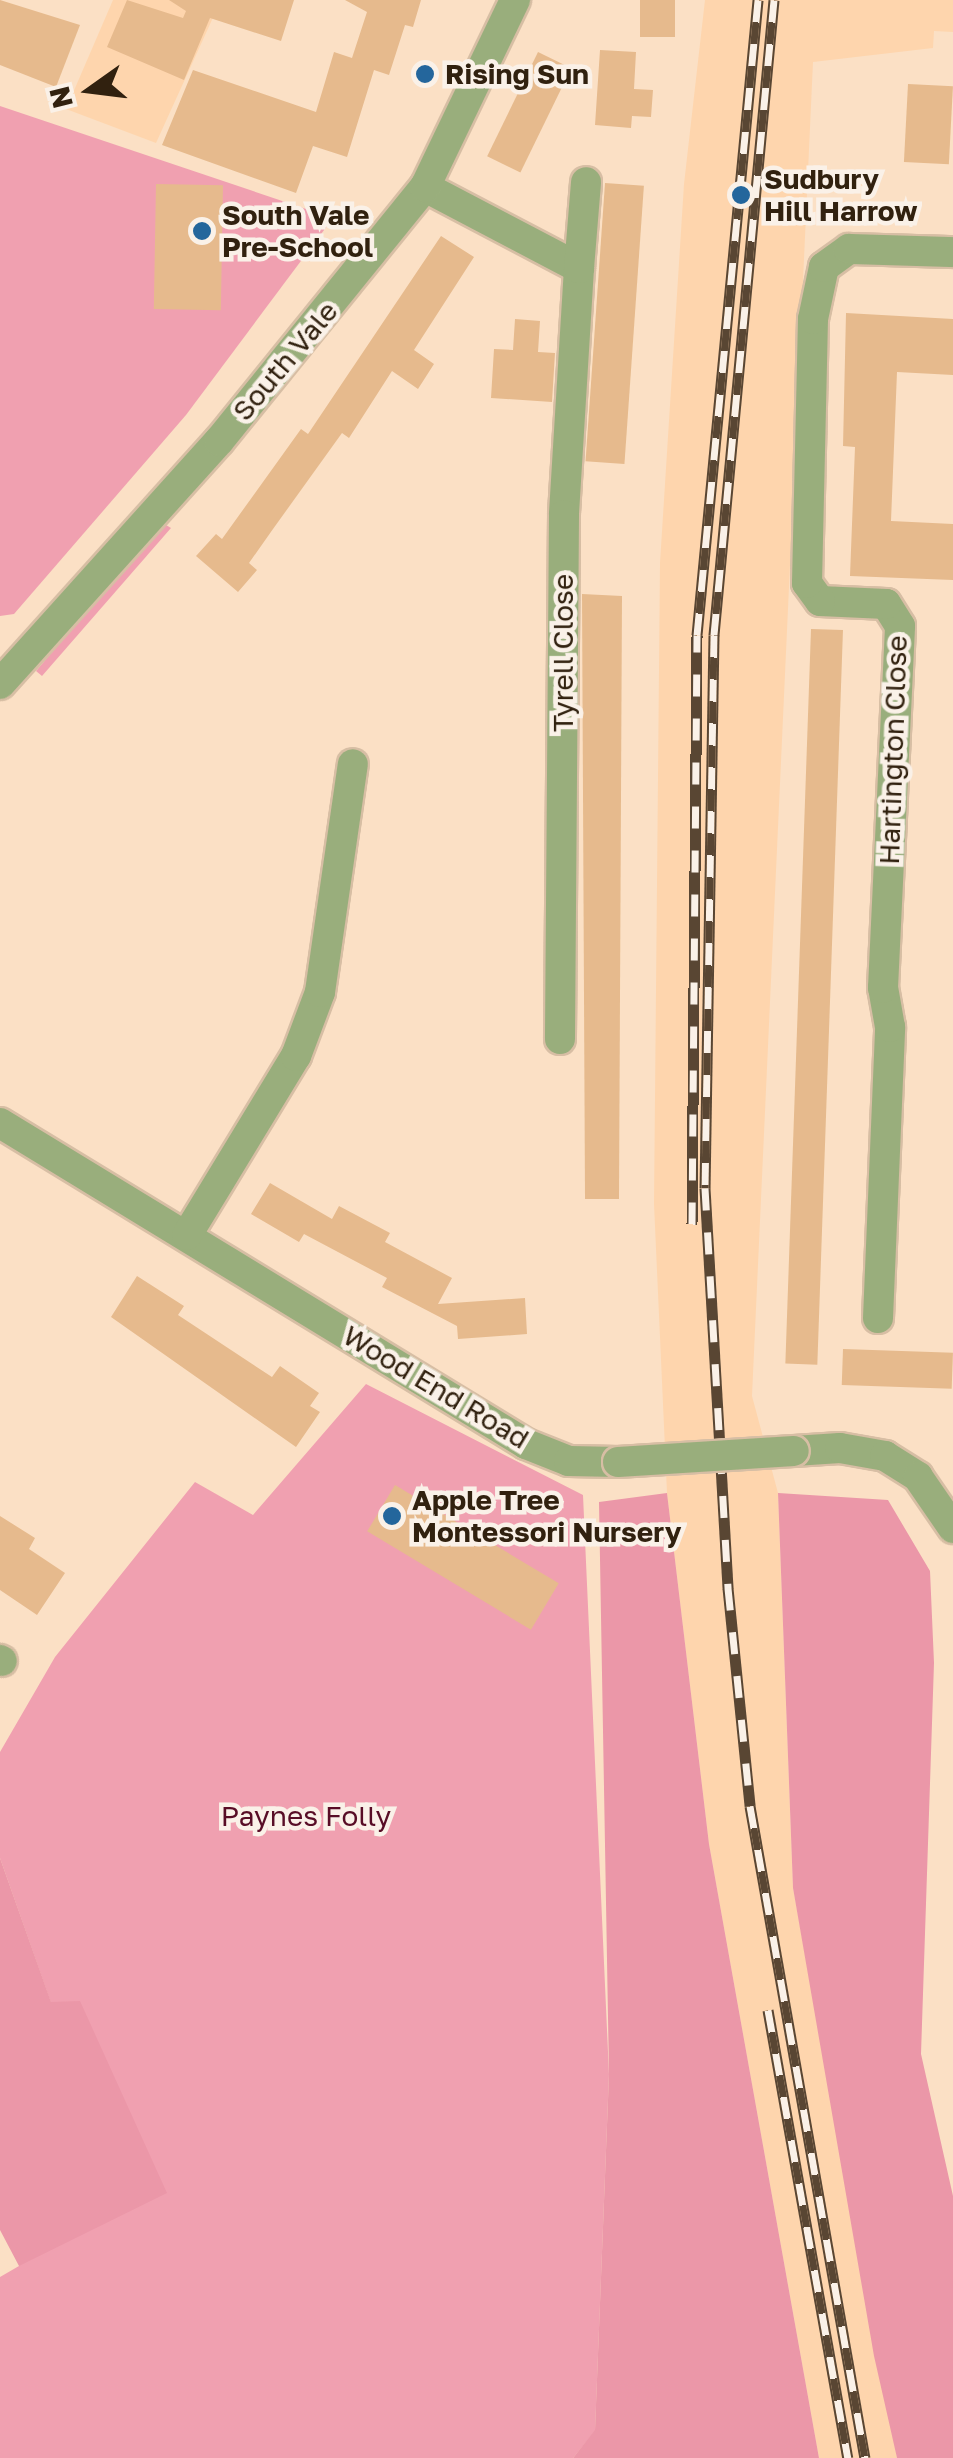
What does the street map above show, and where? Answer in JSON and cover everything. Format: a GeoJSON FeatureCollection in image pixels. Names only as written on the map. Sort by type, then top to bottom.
{"type":"FeatureCollection","features":[{"type":"Feature","properties":{"kind":"street","name":"South Vale"},"geometry":{"type":"LineString","coordinates":[[0,684],[219,441],[425,187],[515,0]]}},
{"type":"Feature","properties":{"kind":"street","name":"Tyrell Close"},"geometry":{"type":"LineString","coordinates":[[560,1039],[564,514],[586,182]]}},
{"type":"Feature","properties":{"kind":"street"},"geometry":{"type":"LineString","coordinates":[[425,187],[579,268]]}},
{"type":"Feature","properties":{"kind":"street","name":"Hartington Close"},"geometry":{"type":"LineString","coordinates":[[878,1318],[890,1027],[883,988],[900,626],[886,604],[820,601],[807,583],[814,318],[824,266],[849,249],[953,252]]}},
{"type":"Feature","properties":{"kind":"street"},"geometry":{"type":"LineString","coordinates":[[187,1234],[296,1056],[320,992],[352,764]]}},
{"type":"Feature","properties":{"kind":"street","name":"Wood End Road"},"geometry":{"type":"LineString","coordinates":[[0,1123],[526,1444],[569,1460],[618,1462],[840,1448],[885,1456],[918,1476],[953,1528]]}},
{"type":"Feature","properties":{"kind":"shaded area"},"geometry":{"type":"Polygon","coordinates":[[[113,0],[221,0],[156,143],[66,109],[113,0]]]}},
{"type":"Feature","properties":{"kind":"shaded area"},"geometry":{"type":"Polygon","coordinates":[[[705,0],[953,0],[953,32],[934,31],[933,48],[813,62],[752,1396],[778,1493],[793,1888],[897,2458],[819,2458],[709,1844],[667,1493],[654,1204],[660,563],[684,184],[705,0]]]}},
{"type":"Feature","properties":{"kind":"shaded area"},"geometry":{"type":"Polygon","coordinates":[[[667,1493],[709,1844],[819,2458],[573,2458],[595,2430],[609,2074],[599,1502],[667,1493]]]}},
{"type":"Feature","properties":{"kind":"shaded area"},"geometry":{"type":"Polygon","coordinates":[[[778,1493],[888,1500],[930,1571],[934,1663],[921,2054],[953,2196],[953,2458],[897,2458],[874,2356],[793,1888],[778,1493]]]}},
{"type":"Feature","properties":{"kind":"shaded area"},"geometry":{"type":"Polygon","coordinates":[[[0,1858],[51,2002],[80,2001],[167,2193],[19,2266],[0,2230],[0,1858]]]}},
{"type":"Feature","properties":{"kind":"green space"},"geometry":{"type":"Polygon","coordinates":[[[0,106],[333,218],[186,415],[14,614],[0,616],[0,106]]]}},
{"type":"Feature","properties":{"kind":"green space"},"geometry":{"type":"Polygon","coordinates":[[[161,522],[171,528],[42,676],[36,671],[161,522]]]}},
{"type":"Feature","properties":{"kind":"green space","name":"Paynes Folly"},"geometry":{"type":"Polygon","coordinates":[[[366,1384],[583,1495],[609,2074],[595,2431],[573,2458],[0,2458],[0,2277],[19,2266],[80,2002],[51,2003],[0,1858],[0,1752],[55,1657],[195,1482],[253,1515],[366,1384]]]}},
{"type":"Feature","properties":{"kind":"building"},"geometry":{"type":"Polygon","coordinates":[[[0,0],[80,25],[56,87],[0,65],[0,0]]]}},
{"type":"Feature","properties":{"kind":"building"},"geometry":{"type":"Polygon","coordinates":[[[127,0],[183,18],[186,11],[169,0],[294,0],[281,41],[210,18],[184,80],[107,47],[127,0]]]}},
{"type":"Feature","properties":{"kind":"building"},"geometry":{"type":"Polygon","coordinates":[[[345,0],[421,0],[413,27],[405,25],[389,75],[374,70],[347,157],[313,146],[296,193],[162,145],[193,70],[316,112],[334,52],[352,58],[367,12],[345,0]]]}},
{"type":"Feature","properties":{"kind":"building"},"geometry":{"type":"Polygon","coordinates":[[[640,0],[675,0],[675,37],[640,37],[640,0]]]}},
{"type":"Feature","properties":{"kind":"building"},"geometry":{"type":"Polygon","coordinates":[[[600,50],[636,52],[634,89],[653,90],[651,117],[632,116],[631,128],[595,125],[600,50]]]}},
{"type":"Feature","properties":{"kind":"building"},"geometry":{"type":"Polygon","coordinates":[[[538,52],[571,68],[520,172],[487,156],[538,52]]]}},
{"type":"Feature","properties":{"kind":"building"},"geometry":{"type":"Polygon","coordinates":[[[908,84],[953,86],[949,164],[904,162],[908,84]]]}},
{"type":"Feature","properties":{"kind":"building"},"geometry":{"type":"Polygon","coordinates":[[[605,183],[644,186],[624,464],[586,461],[605,183]]]}},
{"type":"Feature","properties":{"kind":"building"},"geometry":{"type":"Polygon","coordinates":[[[156,184],[223,185],[221,310],[154,309],[156,184]]]}},
{"type":"Feature","properties":{"kind":"building"},"geometry":{"type":"Polygon","coordinates":[[[441,236],[474,257],[414,350],[434,364],[418,389],[392,371],[349,438],[342,433],[249,563],[257,570],[238,592],[196,556],[216,534],[222,539],[301,429],[308,434],[441,236]]]}},
{"type":"Feature","properties":{"kind":"building"},"geometry":{"type":"Polygon","coordinates":[[[846,313],[953,319],[953,375],[897,372],[891,521],[953,524],[953,580],[850,576],[855,447],[843,446],[846,313]]]}},
{"type":"Feature","properties":{"kind":"building"},"geometry":{"type":"Polygon","coordinates":[[[515,319],[540,321],[538,352],[555,353],[552,402],[491,398],[494,349],[513,350],[515,319]]]}},
{"type":"Feature","properties":{"kind":"building"},"geometry":{"type":"Polygon","coordinates":[[[582,594],[622,596],[619,1199],[585,1199],[582,594]]]}},
{"type":"Feature","properties":{"kind":"building"},"geometry":{"type":"Polygon","coordinates":[[[811,629],[843,630],[817,1365],[785,1364],[811,629]]]}},
{"type":"Feature","properties":{"kind":"building"},"geometry":{"type":"Polygon","coordinates":[[[270,1183],[332,1219],[339,1206],[390,1233],[385,1242],[452,1278],[438,1304],[525,1298],[527,1334],[458,1339],[457,1326],[382,1287],[387,1278],[304,1234],[299,1242],[251,1214],[270,1183]]]}},
{"type":"Feature","properties":{"kind":"building"},"geometry":{"type":"Polygon","coordinates":[[[137,1276],[184,1306],[178,1315],[272,1377],[280,1366],[319,1393],[310,1406],[320,1412],[296,1447],[111,1317],[137,1276]]]}},
{"type":"Feature","properties":{"kind":"building"},"geometry":{"type":"Polygon","coordinates":[[[843,1349],[953,1353],[952,1389],[842,1385],[843,1349]]]}},
{"type":"Feature","properties":{"kind":"building"},"geometry":{"type":"Polygon","coordinates":[[[395,1485],[559,1583],[531,1630],[367,1531],[395,1485]]]}},
{"type":"Feature","properties":{"kind":"building"},"geometry":{"type":"Polygon","coordinates":[[[0,1516],[35,1538],[29,1549],[65,1573],[37,1615],[0,1590],[0,1516]]]}},
{"type":"Feature","properties":{"kind":"railway"},"geometry":{"type":"LineString","coordinates":[[692,1224],[697,635],[758,0]]}},
{"type":"Feature","properties":{"kind":"railway"},"geometry":{"type":"LineString","coordinates":[[774,0],[714,635],[705,1188],[728,1588],[750,1806],[865,2458]]}},
{"type":"Feature","properties":{"kind":"railway"},"geometry":{"type":"LineString","coordinates":[[768,2010],[848,2458]]}},
{"type":"Feature","properties":{"kind":"place","name":"Rising Sun"},"geometry":{"type":"Point","coordinates":[425,74]}},
{"type":"Feature","properties":{"kind":"place","name":"Sudbury Hill Harrow"},"geometry":{"type":"Point","coordinates":[741,195]}},
{"type":"Feature","properties":{"kind":"place","name":"South Vale Pre-School"},"geometry":{"type":"Point","coordinates":[202,231]}},
{"type":"Feature","properties":{"kind":"place","name":"Apple Tree Montessori Nursery"},"geometry":{"type":"Point","coordinates":[392,1516]}}]}
